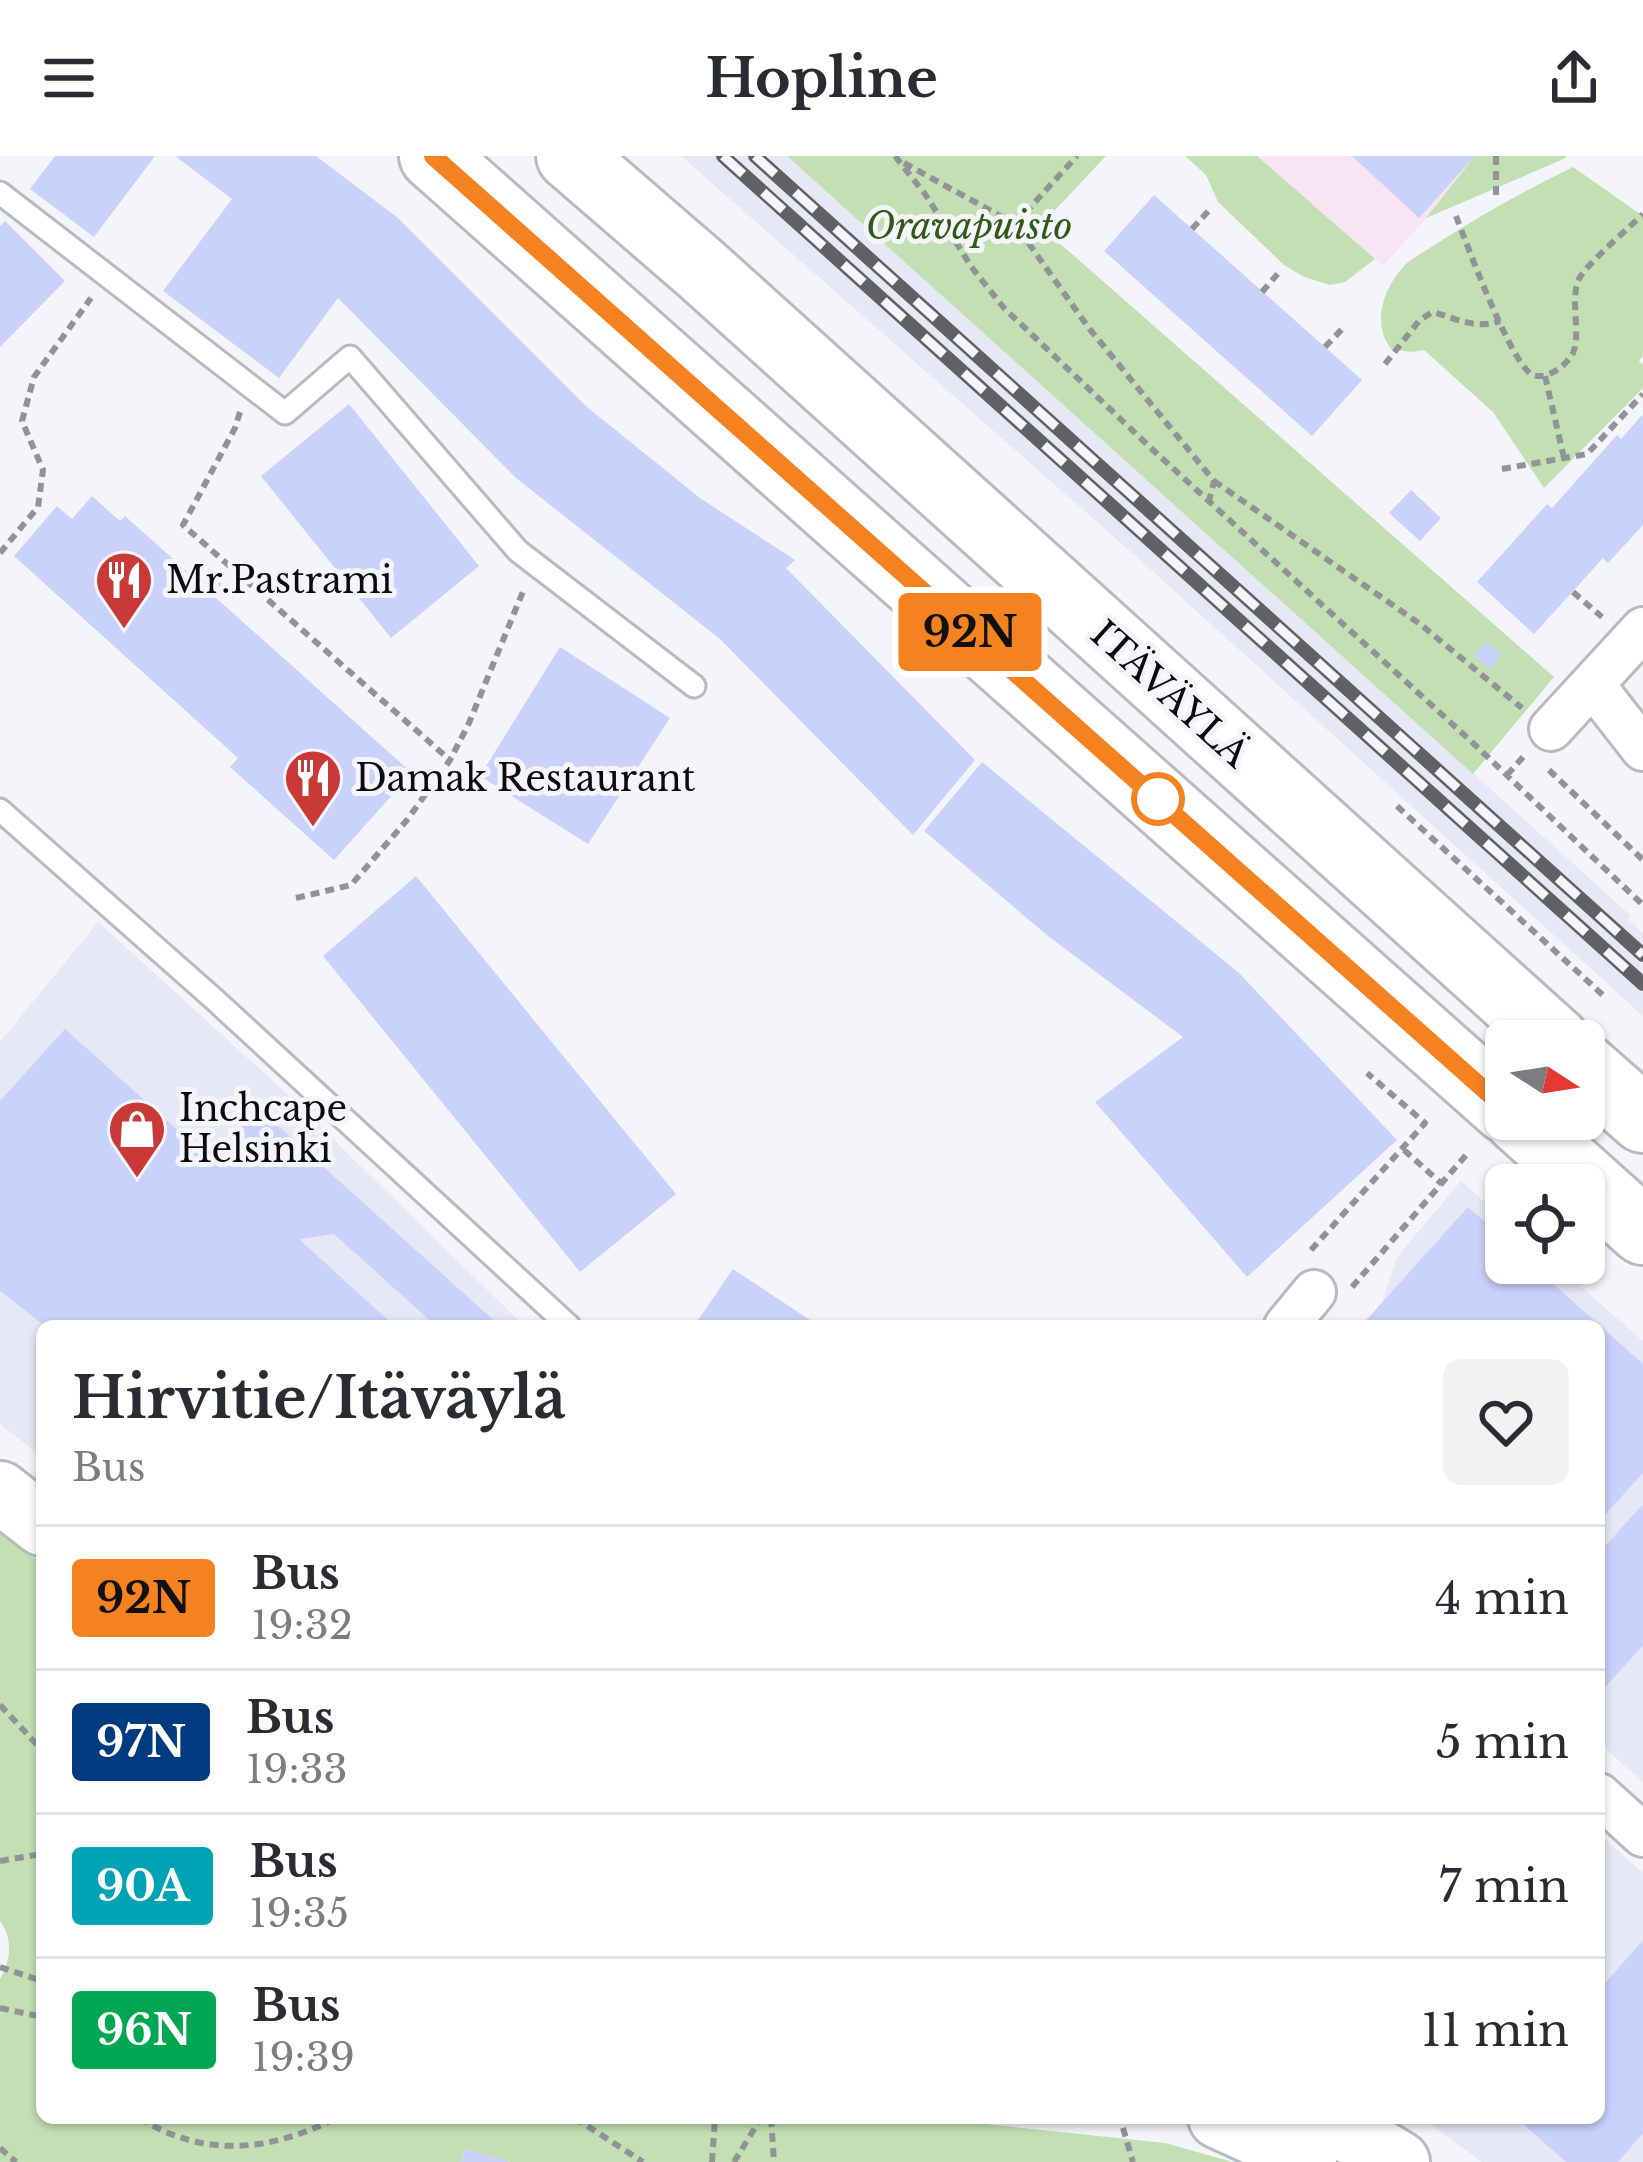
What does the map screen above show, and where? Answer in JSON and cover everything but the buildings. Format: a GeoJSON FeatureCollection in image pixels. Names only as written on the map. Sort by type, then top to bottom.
{"type":"FeatureCollection","features":[{"type":"Feature","properties":{"kind":"highway"},"geometry":{"type":"LineString","coordinates":[[390,156],[470,230],[646,344]]}},
{"type":"Feature","properties":{"kind":"highway"},"geometry":{"type":"LineString","coordinates":[[433,156],[646,344],[1485,1116]]}},
{"type":"Feature","properties":{"kind":"highway","name":"ITÄVÄYLÄ"},"geometry":{"type":"LineString","coordinates":[[570,156],[1558,1020]]}},
{"type":"Feature","properties":{"kind":"highway"},"geometry":{"type":"LineString","coordinates":[[609,156],[703,271]]}},
{"type":"Feature","properties":{"kind":"highway","name":"ITÄVÄYLÄ"},"geometry":{"type":"LineString","coordinates":[[1605,1071],[1643,1119]]}},
{"type":"Feature","properties":{"kind":"highway"},"geometry":{"type":"LineString","coordinates":[[1515,1140],[1643,1231]]}},
{"type":"Feature","properties":{"kind":"street"},"geometry":{"type":"LineString","coordinates":[[1546,746],[1593,685],[1626,627]]}},
{"type":"Feature","properties":{"kind":"street"},"geometry":{"type":"LineString","coordinates":[[1593,685],[1643,749]]}},
{"type":"Feature","properties":{"kind":"street"},"geometry":{"type":"LineString","coordinates":[[1291,1320],[1325,1276]]}},
{"type":"Feature","properties":{"kind":"street"},"geometry":{"type":"LineString","coordinates":[[0,1492],[36,1520]]}},
{"type":"Feature","properties":{"kind":"street"},"geometry":{"type":"LineString","coordinates":[[1605,1800],[1643,1834]]}},
{"type":"Feature","properties":{"kind":"street"},"geometry":{"type":"LineString","coordinates":[[1232,2124],[1306,2162]]}},
{"type":"Feature","properties":{"kind":"street"},"geometry":{"type":"LineString","coordinates":[[1329,2124],[1400,2162]]}},
{"type":"Feature","properties":{"kind":"lane"},"geometry":{"type":"LineString","coordinates":[[0,193],[285,413],[350,356],[518,551],[694,686]]}},
{"type":"Feature","properties":{"kind":"lane"},"geometry":{"type":"LineString","coordinates":[[0,810],[215,1000],[562,1320]]}},
{"type":"Feature","properties":{"kind":"path"},"geometry":{"type":"LineString","coordinates":[[1015,224],[1077,156]]}},
{"type":"Feature","properties":{"kind":"path"},"geometry":{"type":"LineString","coordinates":[[1496,156],[1496,196]]}},
{"type":"Feature","properties":{"kind":"path"},"geometry":{"type":"LineString","coordinates":[[897,159],[1015,224],[1088,328],[1214,481],[1420,624],[1546,746],[1643,860]]}},
{"type":"Feature","properties":{"kind":"path"},"geometry":{"type":"LineString","coordinates":[[897,159],[1004,308],[1643,905]]}},
{"type":"Feature","properties":{"kind":"path"},"geometry":{"type":"LineString","coordinates":[[1192,229],[1212,208]]}},
{"type":"Feature","properties":{"kind":"path"},"geometry":{"type":"LineString","coordinates":[[1456,216],[1524,368],[1546,376],[1576,350],[1578,278],[1643,214]]}},
{"type":"Feature","properties":{"kind":"path"},"geometry":{"type":"LineString","coordinates":[[1262,292],[1281,270]]}},
{"type":"Feature","properties":{"kind":"path"},"geometry":{"type":"LineString","coordinates":[[0,553],[38,507],[44,470],[22,421],[34,377],[107,276]]}},
{"type":"Feature","properties":{"kind":"path"},"geometry":{"type":"LineString","coordinates":[[1385,364],[1419,321],[1432,312],[1473,325],[1500,321]]}},
{"type":"Feature","properties":{"kind":"path"},"geometry":{"type":"LineString","coordinates":[[1325,347],[1344,327]]}},
{"type":"Feature","properties":{"kind":"path"},"geometry":{"type":"LineString","coordinates":[[1546,376],[1564,458]]}},
{"type":"Feature","properties":{"kind":"path"},"geometry":{"type":"LineString","coordinates":[[249,386],[235,428],[183,525],[450,760]]}},
{"type":"Feature","properties":{"kind":"path"},"geometry":{"type":"LineString","coordinates":[[1502,469],[1587,454],[1643,394]]}},
{"type":"Feature","properties":{"kind":"path"},"geometry":{"type":"LineString","coordinates":[[1209,501],[1214,481]]}},
{"type":"Feature","properties":{"kind":"path"},"geometry":{"type":"LineString","coordinates":[[296,898],[351,885],[450,760],[535,564]]}},
{"type":"Feature","properties":{"kind":"path"},"geometry":{"type":"LineString","coordinates":[[1573,592],[1626,627]]}},
{"type":"Feature","properties":{"kind":"path"},"geometry":{"type":"LineString","coordinates":[[1396,806],[1608,994],[1591,1020]]}},
{"type":"Feature","properties":{"kind":"path"},"geometry":{"type":"LineString","coordinates":[[1325,1276],[1403,1149],[1425,1124],[1367,1073]]}},
{"type":"Feature","properties":{"kind":"path"},"geometry":{"type":"LineString","coordinates":[[1325,1276],[1442,1184],[1485,1139]]}},
{"type":"Feature","properties":{"kind":"path"},"geometry":{"type":"LineString","coordinates":[[1403,1149],[1442,1184]]}},
{"type":"Feature","properties":{"kind":"path"},"geometry":{"type":"LineString","coordinates":[[0,1706],[36,1744]]}},
{"type":"Feature","properties":{"kind":"path"},"geometry":{"type":"LineString","coordinates":[[0,1861],[36,1856]]}},
{"type":"Feature","properties":{"kind":"path"},"geometry":{"type":"LineString","coordinates":[[0,1967],[36,1979]]}},
{"type":"Feature","properties":{"kind":"path"},"geometry":{"type":"LineString","coordinates":[[0,2008],[36,2016]]}},
{"type":"Feature","properties":{"kind":"path"},"geometry":{"type":"LineString","coordinates":[[152,2124],[177,2136],[239,2148],[264,2145],[324,2124]]}},
{"type":"Feature","properties":{"kind":"path"},"geometry":{"type":"LineString","coordinates":[[584,2124],[644,2162]]}},
{"type":"Feature","properties":{"kind":"path"},"geometry":{"type":"LineString","coordinates":[[712,2162],[715,2124]]}},
{"type":"Feature","properties":{"kind":"path"},"geometry":{"type":"LineString","coordinates":[[734,2162],[757,2124]]}},
{"type":"Feature","properties":{"kind":"path"},"geometry":{"type":"LineString","coordinates":[[771,2124],[774,2162]]}},
{"type":"Feature","properties":{"kind":"path"},"geometry":{"type":"LineString","coordinates":[[1123,2128],[1133,2162]]}},
{"type":"Feature","properties":{"kind":"path"},"geometry":{"type":"LineString","coordinates":[[0,2148],[16,2162]]}},
{"type":"Feature","properties":{"kind":"shaded area"},"geometry":{"type":"Polygon","coordinates":[[[681,156],[787,156],[889,246],[1630,915],[1628,919],[1643,933],[1643,1016],[1139,559],[681,156]]]}},
{"type":"Feature","properties":{"kind":"shaded area"},"geometry":{"type":"Polygon","coordinates":[[[1257,156],[1482,156],[1383,266],[1257,156]]]}},
{"type":"Feature","properties":{"kind":"shaded area"},"geometry":{"type":"Polygon","coordinates":[[[98,922],[285,1092],[518,1320],[36,1320],[36,1452],[0,1424],[0,1042],[98,922]]]}},
{"type":"Feature","properties":{"kind":"shaded area"},"geometry":{"type":"Polygon","coordinates":[[[1461,1181],[1485,1202],[1485,1284],[1578,1284],[1643,1341],[1643,1782],[1605,1748],[1605,1320],[1366,1320],[1382,1303],[1397,1257],[1461,1181]]]}},
{"type":"Feature","properties":{"kind":"shaded area"},"geometry":{"type":"Polygon","coordinates":[[[1605,1839],[1643,1873],[1643,2162],[1482,2162],[1430,2124],[1605,2124],[1605,1839]]]}},
{"type":"Feature","properties":{"kind":"green space","name":"Oravapuisto"},"geometry":{"type":"Polygon","coordinates":[[[787,156],[1106,156],[1040,226],[1554,677],[1473,774],[787,156]]]}},
{"type":"Feature","properties":{"kind":"green space"},"geometry":{"type":"Polygon","coordinates":[[[1185,156],[1257,156],[1375,259],[1345,282],[1330,285],[1304,277],[1284,265],[1218,202],[1206,175],[1185,156]]]}},
{"type":"Feature","properties":{"kind":"green space"},"geometry":{"type":"Polygon","coordinates":[[[1475,156],[1566,156],[1566,158],[1426,218],[1475,156]]]}},
{"type":"Feature","properties":{"kind":"green space"},"geometry":{"type":"Polygon","coordinates":[[[1573,167],[1643,216],[1643,355],[1639,361],[1643,388],[1544,488],[1493,412],[1424,350],[1391,349],[1381,317],[1391,284],[1408,262],[1573,167]]]}},
{"type":"Feature","properties":{"kind":"green space"},"geometry":{"type":"Polygon","coordinates":[[[0,1531],[36,1559],[36,2124],[986,2124],[1165,2143],[1233,2162],[510,2162],[465,2149],[461,2162],[0,2162],[0,1979],[9,1950],[0,1921],[0,1531]]]}},
{"type":"Feature","properties":{"kind":"railway"},"geometry":{"type":"LineString","coordinates":[[723,156],[1643,984]]}},
{"type":"Feature","properties":{"kind":"railway"},"geometry":{"type":"LineString","coordinates":[[755,156],[1643,955]]}},
{"type":"Feature","properties":{"kind":"bus line","name":"92N"},"geometry":{"type":"LineString","coordinates":[[433,156],[1485,1090]]}},
{"type":"Feature","properties":{"kind":"place","name":"Mr.Pastrami"},"geometry":{"type":"Point","coordinates":[124,631]}},
{"type":"Feature","properties":{"kind":"place","name":"Damak Restaurant"},"geometry":{"type":"Point","coordinates":[313,829]}},
{"type":"Feature","properties":{"kind":"place","name":"Inchcape Helsinki"},"geometry":{"type":"Point","coordinates":[137,1180]}}]}
